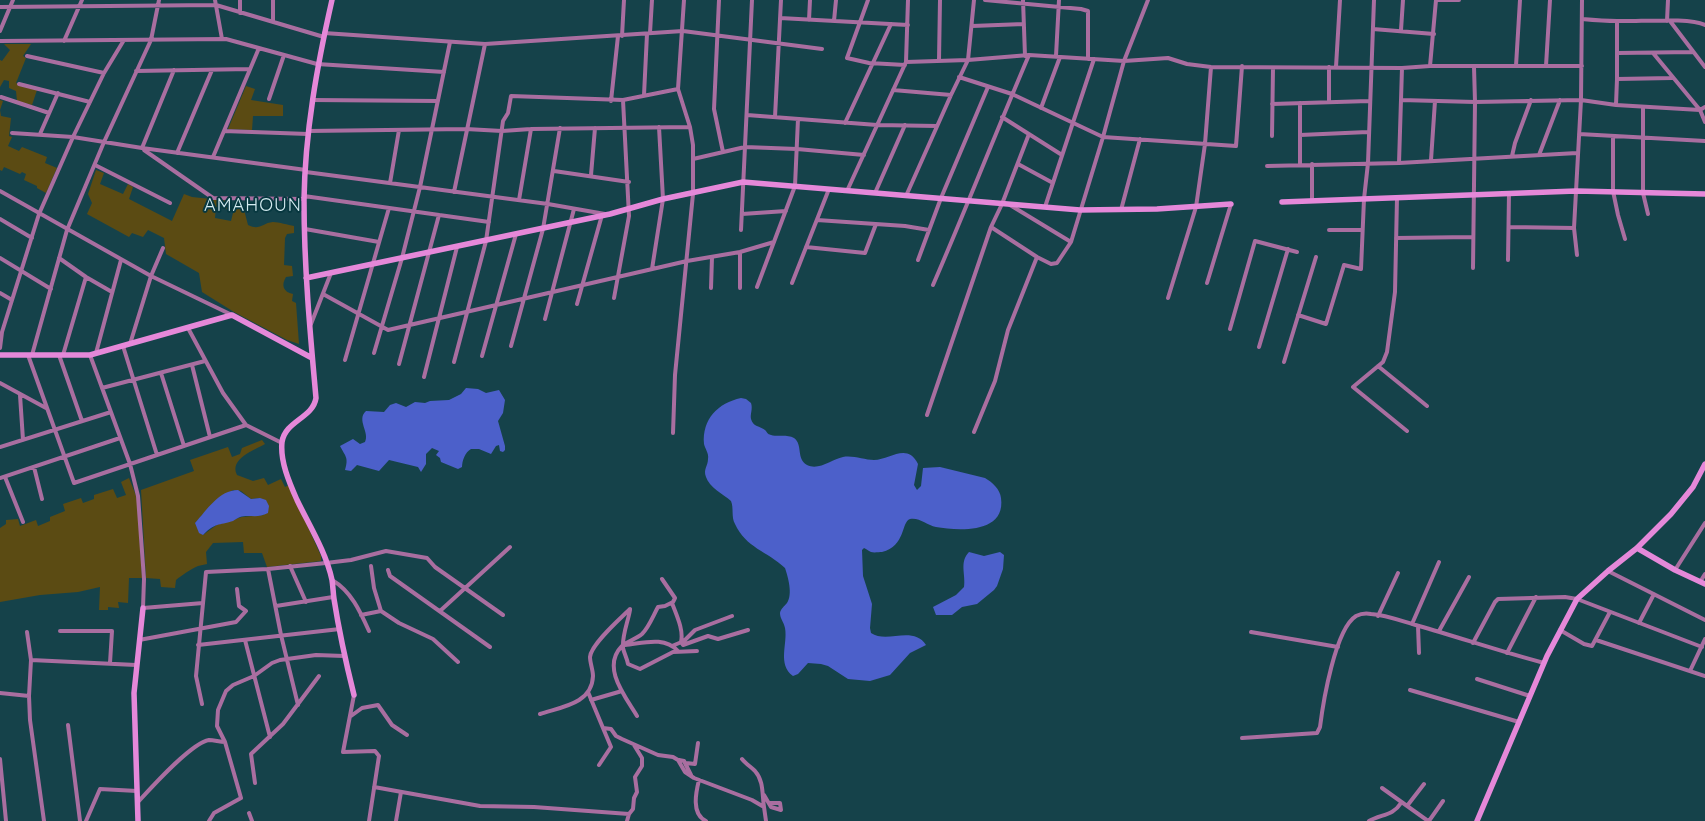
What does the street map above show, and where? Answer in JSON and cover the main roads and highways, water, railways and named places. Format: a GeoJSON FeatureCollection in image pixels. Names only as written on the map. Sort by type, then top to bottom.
{"type":"FeatureCollection","features":[{"type":"Feature","properties":{"kind":"water"},"geometry":{"type":"Polygon","coordinates":[[[466,388],[478,389],[486,393],[499,390],[505,400],[503,413],[498,421],[505,446],[503,452],[500,451],[499,445],[496,446],[491,454],[479,449],[471,449],[464,457],[462,467],[458,469],[441,462],[440,458],[436,455],[439,451],[432,448],[426,454],[426,464],[421,472],[418,467],[389,460],[379,471],[357,465],[351,471],[345,470],[346,459],[340,446],[353,439],[360,444],[365,442],[366,434],[362,418],[366,411],[384,412],[390,405],[396,403],[406,407],[415,402],[425,403],[449,400],[461,394],[466,388]]]}},
{"type":"Feature","properties":{"kind":"water"},"geometry":{"type":"Polygon","coordinates":[[[741,398],[751,403],[751,419],[755,425],[770,435],[788,436],[797,441],[802,459],[807,465],[821,466],[843,457],[874,460],[903,453],[909,454],[918,464],[914,485],[917,490],[921,486],[923,468],[940,467],[985,478],[999,492],[1001,510],[996,518],[979,528],[956,529],[936,527],[917,519],[910,519],[907,521],[899,540],[890,549],[882,552],[870,552],[864,548],[862,550],[863,576],[872,604],[871,633],[885,637],[914,636],[921,639],[926,645],[910,653],[890,675],[870,681],[848,679],[828,666],[808,663],[798,674],[793,676],[785,666],[786,634],[780,613],[790,595],[785,568],[745,539],[734,521],[731,501],[710,484],[705,474],[708,457],[704,444],[704,435],[709,420],[719,408],[741,398]]]}},
{"type":"Feature","properties":{"kind":"water"},"geometry":{"type":"Polygon","coordinates":[[[238,490],[251,499],[260,498],[266,500],[269,506],[268,513],[260,516],[240,517],[214,526],[203,535],[199,533],[195,523],[209,507],[225,493],[238,490]]]}},
{"type":"Feature","properties":{"kind":"water"},"geometry":{"type":"Polygon","coordinates":[[[969,552],[984,556],[1000,552],[1004,555],[1003,569],[997,586],[977,604],[962,607],[952,615],[936,615],[933,607],[956,595],[964,587],[964,560],[969,552]]]}},
{"type":"Feature","properties":{"kind":"district","name":"AMAHOUN"},"geometry":{"type":"Point","coordinates":[253,206]}}]}
